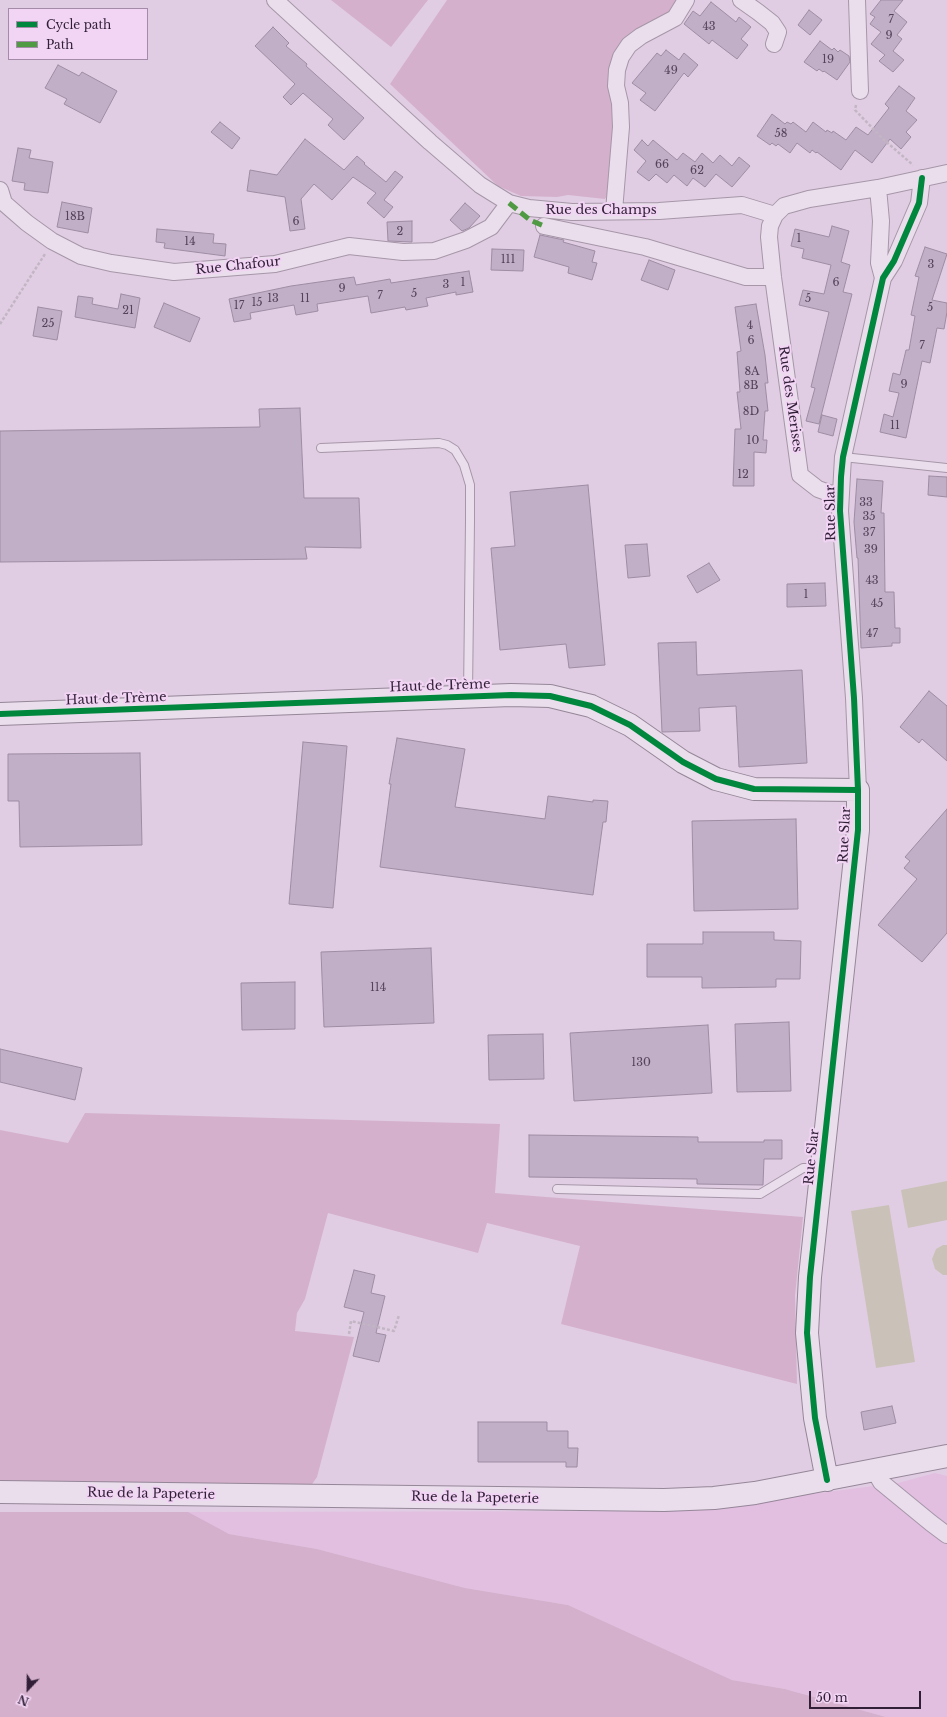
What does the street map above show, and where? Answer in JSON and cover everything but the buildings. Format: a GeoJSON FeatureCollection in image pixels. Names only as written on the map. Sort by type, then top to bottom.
{"type":"FeatureCollection","features":[{"type":"Feature","properties":{"kind":"street","name":"Rue des Champs"},"geometry":{"type":"LineString","coordinates":[[276,0],[458,166],[480,185],[509,202],[529,208],[553,211],[659,211],[742,205],[775,215]]}},
{"type":"Feature","properties":{"kind":"street"},"geometry":{"type":"LineString","coordinates":[[614,211],[621,128],[620,103],[616,86],[617,70],[629,45],[641,36],[675,18],[686,0]]}},
{"type":"Feature","properties":{"kind":"street"},"geometry":{"type":"LineString","coordinates":[[741,0],[772,24],[778,32],[774,44]]}},
{"type":"Feature","properties":{"kind":"street"},"geometry":{"type":"LineString","coordinates":[[857,0],[860,91]]}},
{"type":"Feature","properties":{"kind":"street"},"geometry":{"type":"LineString","coordinates":[[775,215],[784,206],[809,199],[878,188],[947,173]]}},
{"type":"Feature","properties":{"kind":"street","name":"Rue Slar"},"geometry":{"type":"LineString","coordinates":[[827,1480],[815,1418],[807,1333],[810,1277],[821,1168],[857,838],[858,790],[840,497],[843,457],[883,278],[894,261],[918,203],[924,178]]}},
{"type":"Feature","properties":{"kind":"street","name":"Rue Slar"},"geometry":{"type":"LineString","coordinates":[[878,188],[880,221],[878,263],[883,278]]}},
{"type":"Feature","properties":{"kind":"street","name":"Rue Chafour"},"geometry":{"type":"LineString","coordinates":[[0,190],[4,203],[52,242],[80,256],[111,263],[174,272],[275,264],[349,246],[403,252],[434,251],[466,240],[491,227],[509,202]]}},
{"type":"Feature","properties":{"kind":"street","name":"Rue des Merises"},"geometry":{"type":"LineString","coordinates":[[775,215],[770,226],[769,237],[800,475],[818,489],[840,497]]}},
{"type":"Feature","properties":{"kind":"street","name":"Rue des Champs"},"geometry":{"type":"LineString","coordinates":[[544,226],[645,247],[746,277],[773,277]]}},
{"type":"Feature","properties":{"kind":"street","name":"Haut de Trème"},"geometry":{"type":"LineString","coordinates":[[0,714],[511,694],[550,696],[591,706],[630,725],[689,765],[716,779],[754,789],[858,790]]}},
{"type":"Feature","properties":{"kind":"street","name":"Rue de la Papeterie"},"geometry":{"type":"LineString","coordinates":[[0,1492],[664,1500],[714,1498],[755,1492],[827,1480],[947,1456]]}},
{"type":"Feature","properties":{"kind":"street"},"geometry":{"type":"LineString","coordinates":[[874,1470],[881,1482],[947,1535]]}},
{"type":"Feature","properties":{"kind":"lane"},"geometry":{"type":"LineString","coordinates":[[321,448],[439,443],[447,445],[455,450],[464,465],[470,485],[468,696]]}},
{"type":"Feature","properties":{"kind":"lane"},"geometry":{"type":"LineString","coordinates":[[843,457],[947,468]]}},
{"type":"Feature","properties":{"kind":"lane"},"geometry":{"type":"LineString","coordinates":[[557,1189],[760,1194],[803,1168],[821,1168]]}},
{"type":"Feature","properties":{"kind":"path"},"geometry":{"type":"LineString","coordinates":[[860,91],[855,110],[924,178]]}},
{"type":"Feature","properties":{"kind":"path"},"geometry":{"type":"LineString","coordinates":[[0,324],[52,242]]}},
{"type":"Feature","properties":{"kind":"path"},"geometry":{"type":"LineString","coordinates":[[349,1334],[351,1321],[394,1331],[399,1315]]}},
{"type":"Feature","properties":{"kind":"shaded area"},"geometry":{"type":"Polygon","coordinates":[[[331,0],[428,0],[391,47],[331,0]]]}},
{"type":"Feature","properties":{"kind":"shaded area"},"geometry":{"type":"Polygon","coordinates":[[[447,0],[680,0],[671,14],[624,41],[615,115],[609,192],[605,199],[568,195],[557,197],[521,196],[498,186],[390,84],[447,0]]]}},
{"type":"Feature","properties":{"kind":"shaded area"},"geometry":{"type":"Polygon","coordinates":[[[85,1113],[500,1124],[495,1193],[803,1217],[795,1296],[797,1384],[561,1324],[580,1246],[487,1223],[478,1253],[328,1213],[305,1299],[297,1313],[295,1331],[354,1337],[317,1477],[310,1487],[0,1485],[0,1130],[68,1143],[85,1113]]]}},
{"type":"Feature","properties":{"kind":"shaded area"},"geometry":{"type":"Polygon","coordinates":[[[947,1181],[947,1220],[908,1228],[901,1190],[947,1181]]]}},
{"type":"Feature","properties":{"kind":"shaded area"},"geometry":{"type":"Polygon","coordinates":[[[889,1205],[915,1362],[876,1368],[851,1211],[889,1205]]]}},
{"type":"Feature","properties":{"kind":"shaded area"},"geometry":{"type":"Polygon","coordinates":[[[943,1245],[947,1245],[947,1275],[943,1275],[935,1269],[932,1259],[936,1249],[943,1245]]]}},
{"type":"Feature","properties":{"kind":"shaded area"},"geometry":{"type":"Polygon","coordinates":[[[935,1473],[947,1476],[947,1529],[887,1486],[935,1473]]]}},
{"type":"Feature","properties":{"kind":"shaded area"},"geometry":{"type":"Polygon","coordinates":[[[874,1486],[936,1536],[947,1543],[947,1717],[886,1717],[785,1689],[732,1680],[568,1605],[465,1588],[317,1549],[229,1534],[184,1512],[678,1511],[874,1486]]]}},
{"type":"Feature","properties":{"kind":"shaded area"},"geometry":{"type":"Polygon","coordinates":[[[0,1512],[188,1512],[229,1534],[317,1549],[465,1588],[568,1605],[732,1680],[785,1689],[886,1717],[0,1717],[0,1512]]]}},
{"type":"Feature","properties":{"kind":"marked path"},"geometry":{"type":"LineString","coordinates":[[509,203],[530,220],[544,226]]}},
{"type":"Feature","properties":{"kind":"cycle path"},"geometry":{"type":"LineString","coordinates":[[827,1480],[815,1418],[807,1333],[810,1277],[858,830],[858,790],[854,698],[840,511],[841,477],[843,457],[883,278],[894,261],[919,203],[922,178]]}},
{"type":"Feature","properties":{"kind":"cycle path"},"geometry":{"type":"LineString","coordinates":[[0,714],[511,695],[550,696],[591,706],[630,725],[683,762],[716,779],[754,789],[858,790]]}}]}
